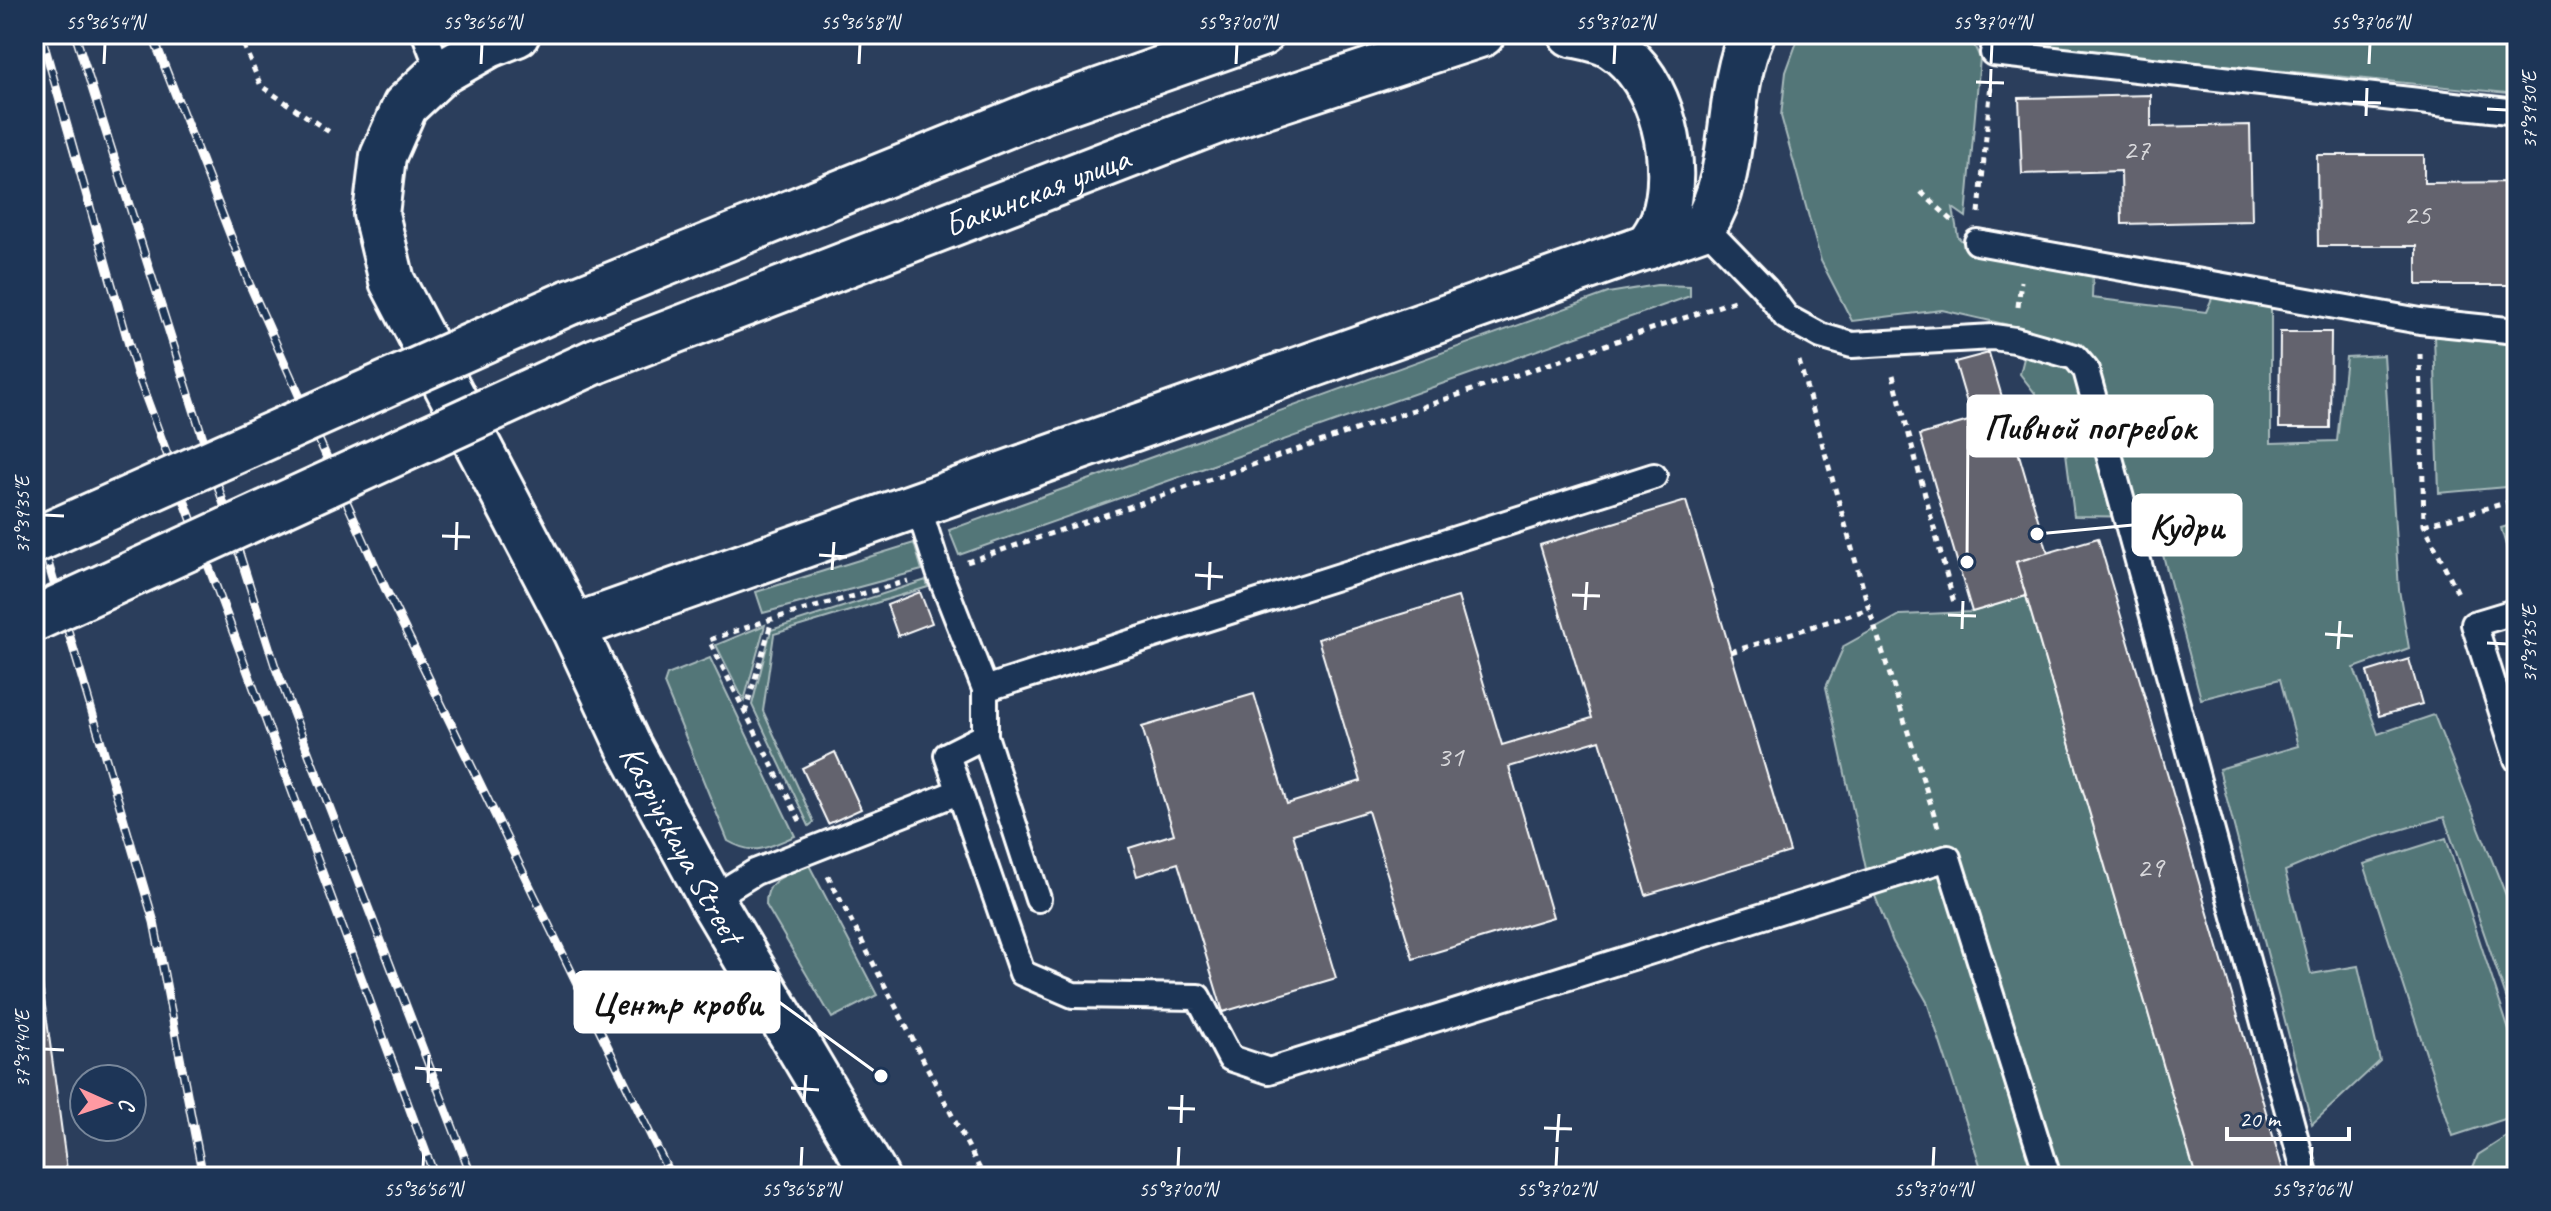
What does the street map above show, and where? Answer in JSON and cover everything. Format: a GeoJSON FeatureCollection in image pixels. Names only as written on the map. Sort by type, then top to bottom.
{"type":"FeatureCollection","features":[{"type":"Feature","properties":{"kind":"main road","name":"Kaspiyskaya Street"},"geometry":{"type":"LineString","coordinates":[[517,34],[489,45],[433,53],[405,106],[383,156],[376,214],[392,281],[573,627],[628,745],[711,899],[876,1177]]}},
{"type":"Feature","properties":{"kind":"main road","name":"Бакинская улица"},"geometry":{"type":"LineString","coordinates":[[34,541],[570,302],[1042,111],[1261,34]]}},
{"type":"Feature","properties":{"kind":"main road","name":"Бакинская улица"},"geometry":{"type":"LineString","coordinates":[[34,619],[596,361],[1223,119],[1482,34]]}},
{"type":"Feature","properties":{"kind":"main road"},"geometry":{"type":"LineString","coordinates":[[1571,34],[1590,37],[1613,47],[1636,68],[1654,94],[1668,150],[1669,195],[1662,222],[1647,247]]}},
{"type":"Feature","properties":{"kind":"main road"},"geometry":{"type":"LineString","coordinates":[[573,627],[1361,345],[1704,226],[1715,209],[1721,186],[1736,83],[1752,34]]}},
{"type":"Feature","properties":{"kind":"lane"},"geometry":{"type":"LineString","coordinates":[[1993,53],[2517,112]]}},
{"type":"Feature","properties":{"kind":"lane"},"geometry":{"type":"LineString","coordinates":[[1704,226],[1766,290],[1786,317],[1821,336],[1852,345],[2004,338],[2075,357],[2086,370],[2306,1177]]}},
{"type":"Feature","properties":{"kind":"lane"},"geometry":{"type":"LineString","coordinates":[[1977,242],[2420,321],[2517,331]]}},
{"type":"Feature","properties":{"kind":"lane"},"geometry":{"type":"LineString","coordinates":[[985,689],[1654,476]]}},
{"type":"Feature","properties":{"kind":"lane"},"geometry":{"type":"LineString","coordinates":[[918,506],[939,572],[985,689],[985,736],[1038,899]]}},
{"type":"Feature","properties":{"kind":"lane"},"geometry":{"type":"LineString","coordinates":[[2517,611],[2474,624],[2517,759]]}},
{"type":"Feature","properties":{"kind":"lane"},"geometry":{"type":"LineString","coordinates":[[985,736],[947,755],[1022,973],[1073,995],[1198,997],[1230,1058],[1269,1071],[1948,858],[2048,1177]]}},
{"type":"Feature","properties":{"kind":"lane"},"geometry":{"type":"LineString","coordinates":[[711,899],[755,872],[958,792]]}},
{"type":"Feature","properties":{"kind":"path"},"geometry":{"type":"LineString","coordinates":[[239,34],[261,86],[331,133]]}},
{"type":"Feature","properties":{"kind":"path"},"geometry":{"type":"LineString","coordinates":[[1977,242],[1993,53]]}},
{"type":"Feature","properties":{"kind":"path"},"geometry":{"type":"LineString","coordinates":[[1921,192],[1977,242]]}},
{"type":"Feature","properties":{"kind":"path"},"geometry":{"type":"LineString","coordinates":[[984,1177],[709,640],[939,572],[1766,290]]}},
{"type":"Feature","properties":{"kind":"path"},"geometry":{"type":"LineString","coordinates":[[1786,317],[1869,609],[1948,858]]}},
{"type":"Feature","properties":{"kind":"path"},"geometry":{"type":"LineString","coordinates":[[2420,321],[2424,525],[2474,624]]}},
{"type":"Feature","properties":{"kind":"path"},"geometry":{"type":"LineString","coordinates":[[1884,343],[1954,603]]}},
{"type":"Feature","properties":{"kind":"path"},"geometry":{"type":"LineString","coordinates":[[2424,525],[2517,500]]}},
{"type":"Feature","properties":{"kind":"path"},"geometry":{"type":"LineString","coordinates":[[1731,652],[1869,609]]}},
{"type":"Feature","properties":{"kind":"path"},"geometry":{"type":"LineString","coordinates":[[745,713],[772,619]]}},
{"type":"Feature","properties":{"kind":"green space"},"geometry":{"type":"Polygon","coordinates":[[[1803,34],[1969,34],[1980,58],[1966,217],[1953,208],[1958,237],[1963,242],[2007,237],[2093,268],[2092,298],[2206,312],[2214,294],[2271,305],[2271,443],[2337,441],[2346,357],[2384,355],[2399,590],[2409,648],[2354,668],[2378,734],[2434,715],[2517,923],[2517,1029],[2444,817],[2342,847],[2285,871],[2311,974],[2358,966],[2380,1061],[2312,1124],[2219,769],[2298,746],[2280,679],[2201,699],[2153,517],[2074,516],[2063,429],[2020,374],[2031,330],[1942,310],[1852,321],[1821,261],[1781,116],[1786,72],[1798,39],[1803,34]]]}},
{"type":"Feature","properties":{"kind":"green space"},"geometry":{"type":"Polygon","coordinates":[[[1997,34],[2517,34],[2517,94],[2001,43],[1997,34]]]}},
{"type":"Feature","properties":{"kind":"green space"},"geometry":{"type":"Polygon","coordinates":[[[1657,285],[1690,286],[1690,296],[959,555],[949,530],[1608,293],[1657,285]]]}},
{"type":"Feature","properties":{"kind":"green space"},"geometry":{"type":"Polygon","coordinates":[[[2434,335],[2517,345],[2517,486],[2439,493],[2434,335]]]}},
{"type":"Feature","properties":{"kind":"green space"},"geometry":{"type":"Polygon","coordinates":[[[2517,523],[2517,569],[2513,570],[2501,528],[2517,523]]]}},
{"type":"Feature","properties":{"kind":"green space"},"geometry":{"type":"Polygon","coordinates":[[[914,543],[922,570],[763,613],[756,592],[914,543]]]}},
{"type":"Feature","properties":{"kind":"green space"},"geometry":{"type":"Polygon","coordinates":[[[926,580],[928,587],[774,634],[763,711],[814,822],[809,826],[752,705],[771,630],[926,580]]]}},
{"type":"Feature","properties":{"kind":"green space"},"geometry":{"type":"Polygon","coordinates":[[[2026,596],[2196,1177],[1984,1177],[1927,1002],[1893,942],[1868,878],[1826,687],[1844,646],[1900,615],[1972,612],[2026,596]]]}},
{"type":"Feature","properties":{"kind":"green space"},"geometry":{"type":"Polygon","coordinates":[[[765,625],[744,701],[716,645],[765,625]]]}},
{"type":"Feature","properties":{"kind":"green space"},"geometry":{"type":"Polygon","coordinates":[[[710,658],[795,836],[769,847],[746,849],[728,841],[664,684],[667,675],[710,658]]]}},
{"type":"Feature","properties":{"kind":"green space"},"geometry":{"type":"Polygon","coordinates":[[[2446,838],[2517,1055],[2517,1115],[2453,1136],[2364,864],[2446,838]]]}},
{"type":"Feature","properties":{"kind":"green space"},"geometry":{"type":"Polygon","coordinates":[[[809,865],[877,995],[832,1018],[766,905],[773,883],[809,865]]]}},
{"type":"Feature","properties":{"kind":"green space"},"geometry":{"type":"Polygon","coordinates":[[[2517,1130],[2517,1177],[2469,1177],[2478,1155],[2517,1130]]]}},
{"type":"Feature","properties":{"kind":"building"},"geometry":{"type":"Polygon","coordinates":[[[2151,95],[2151,127],[2250,125],[2252,221],[2122,224],[2121,171],[2022,174],[2019,98],[2151,95]]]}},
{"type":"Feature","properties":{"kind":"building"},"geometry":{"type":"Polygon","coordinates":[[[2317,155],[2424,155],[2424,183],[2517,182],[2517,285],[2417,285],[2417,246],[2318,246],[2317,155]]]}},
{"type":"Feature","properties":{"kind":"building"},"geometry":{"type":"Polygon","coordinates":[[[2280,332],[2331,332],[2330,428],[2279,428],[2280,332]]]}},
{"type":"Feature","properties":{"kind":"building"},"geometry":{"type":"Polygon","coordinates":[[[1989,353],[2048,553],[2016,562],[2026,596],[1972,612],[1920,435],[1972,420],[1955,362],[1989,353]]]}},
{"type":"Feature","properties":{"kind":"building"},"geometry":{"type":"Polygon","coordinates":[[[1686,501],[1790,852],[1646,895],[1600,740],[1509,767],[1553,917],[1413,959],[1368,811],[1293,834],[1336,978],[1223,1012],[1178,863],[1137,876],[1129,848],[1174,834],[1142,727],[1254,694],[1287,804],[1361,781],[1318,639],[1458,597],[1502,745],[1592,718],[1540,545],[1686,501]]]}},
{"type":"Feature","properties":{"kind":"building"},"geometry":{"type":"Polygon","coordinates":[[[2098,538],[2285,1177],[2196,1177],[2016,562],[2098,538]]]}},
{"type":"Feature","properties":{"kind":"building"},"geometry":{"type":"Polygon","coordinates":[[[920,592],[932,623],[898,636],[887,605],[920,592]]]}},
{"type":"Feature","properties":{"kind":"building"},"geometry":{"type":"Polygon","coordinates":[[[2409,659],[2422,704],[2379,716],[2367,672],[2409,659]]]}},
{"type":"Feature","properties":{"kind":"building"},"geometry":{"type":"Polygon","coordinates":[[[835,752],[861,809],[828,824],[802,768],[835,752]]]}},
{"type":"Feature","properties":{"kind":"building"},"geometry":{"type":"Polygon","coordinates":[[[34,924],[68,1177],[34,1177],[34,924]]]}},
{"type":"Feature","properties":{"kind":"railway"},"geometry":{"type":"LineString","coordinates":[[41,34],[137,373],[435,1177]]}},
{"type":"Feature","properties":{"kind":"railway"},"geometry":{"type":"LineString","coordinates":[[75,34],[275,666],[472,1177]]}},
{"type":"Feature","properties":{"kind":"railway"},"geometry":{"type":"LineString","coordinates":[[152,34],[249,283],[386,590],[671,1177]]}},
{"type":"Feature","properties":{"kind":"railway"},"geometry":{"type":"LineString","coordinates":[[34,515],[154,922],[203,1177]]}},
{"type":"Feature","properties":{"kind":"place","name":"Кудри"},"geometry":{"type":"Point","coordinates":[2037,534]}},
{"type":"Feature","properties":{"kind":"place","name":"Пивной погребок"},"geometry":{"type":"Point","coordinates":[1967,562]}},
{"type":"Feature","properties":{"kind":"place","name":"Центр крови"},"geometry":{"type":"Point","coordinates":[881,1076]}}]}
